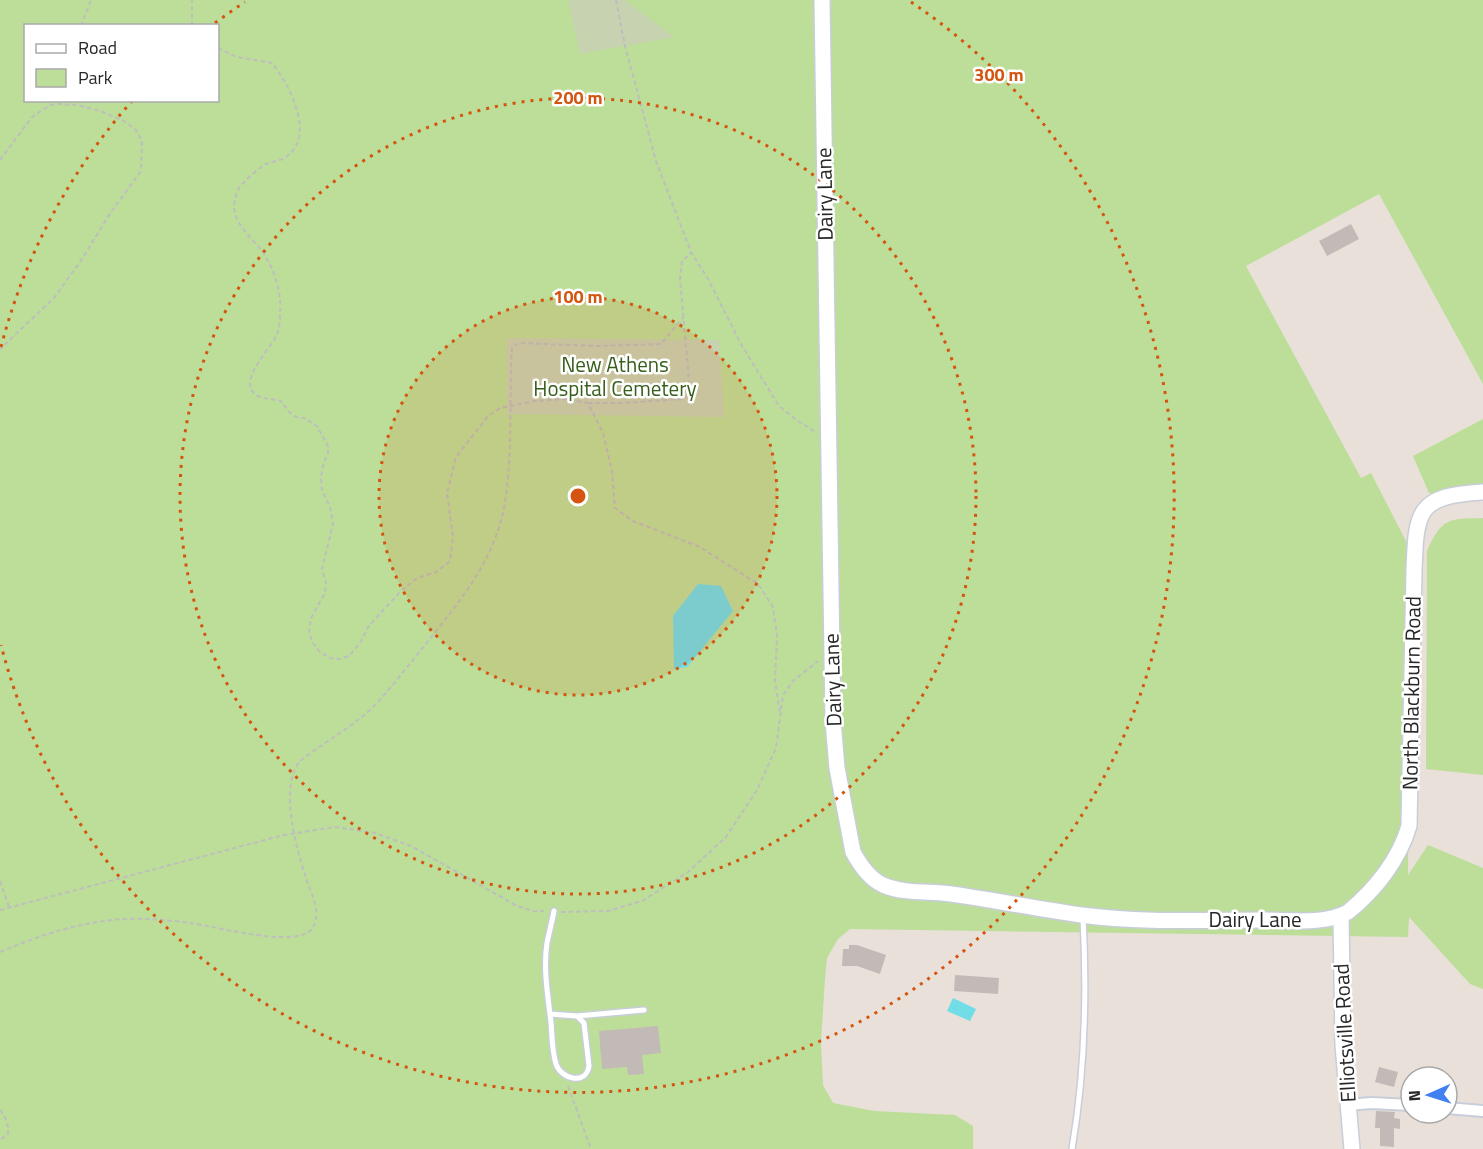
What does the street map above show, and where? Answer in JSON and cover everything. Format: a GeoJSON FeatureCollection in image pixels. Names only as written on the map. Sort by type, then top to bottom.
{"type":"FeatureCollection","features":[{"type":"Feature","properties":{"kind":"street","name":"Dairy Lane"},"geometry":{"type":"LineString","coordinates":[[822,0],[833,721],[843,806],[853,852],[867,872],[882,884],[896,889],[947,893],[1082,915],[1181,920],[1310,920],[1341,916]]}},
{"type":"Feature","properties":{"kind":"street","name":"North Blackburn Road"},"geometry":{"type":"LineString","coordinates":[[1341,916],[1356,906],[1399,854],[1409,826],[1414,553],[1418,522],[1423,510],[1438,498],[1483,492]]}},
{"type":"Feature","properties":{"kind":"street","name":"Elliotsville Road"},"geometry":{"type":"LineString","coordinates":[[1341,916],[1342,1021],[1352,1149]]}},
{"type":"Feature","properties":{"kind":"street"},"geometry":{"type":"LineString","coordinates":[[1348,1105],[1399,1104]]}},
{"type":"Feature","properties":{"kind":"street"},"geometry":{"type":"LineString","coordinates":[[1459,1109],[1483,1111]]}},
{"type":"Feature","properties":{"kind":"lane"},"geometry":{"type":"LineString","coordinates":[[554,911],[546,945],[546,974],[556,1065],[564,1075],[576,1079],[584,1077],[588,1071],[584,1023],[577,1016]]}},
{"type":"Feature","properties":{"kind":"lane"},"geometry":{"type":"LineString","coordinates":[[1072,1149],[1078,1115],[1084,1032],[1086,971],[1082,915]]}},
{"type":"Feature","properties":{"kind":"lane"},"geometry":{"type":"LineString","coordinates":[[550,1014],[577,1016],[644,1010]]}},
{"type":"Feature","properties":{"kind":"path"},"geometry":{"type":"LineString","coordinates":[[82,24],[91,0]]}},
{"type":"Feature","properties":{"kind":"path"},"geometry":{"type":"LineString","coordinates":[[192,0],[192,24]]}},
{"type":"Feature","properties":{"kind":"path"},"geometry":{"type":"LineString","coordinates":[[616,0],[625,46],[656,161],[692,252],[742,346],[779,406],[798,422],[830,440]]}},
{"type":"Feature","properties":{"kind":"path"},"geometry":{"type":"LineString","coordinates":[[219,48],[237,57],[272,63],[294,100],[298,116],[300,140],[295,148],[287,156],[264,165],[239,188],[234,204],[236,216],[241,225],[262,252],[274,274],[280,299],[278,333],[255,366],[250,381],[252,390],[258,396],[281,401],[296,417],[304,418],[317,426],[328,446],[321,477],[322,490],[330,507],[333,524],[322,569],[326,582],[325,593],[311,618],[309,631],[312,642],[320,652],[330,658],[339,659],[349,656],[360,643],[368,627],[400,592],[417,578],[436,572],[450,561],[453,538],[447,493],[456,458],[488,416],[500,408],[535,401],[565,399],[588,403],[621,403],[684,399],[690,392],[680,279],[682,261],[692,252]]}},
{"type":"Feature","properties":{"kind":"path"},"geometry":{"type":"LineString","coordinates":[[0,160],[32,117],[57,102],[100,111],[124,121],[136,130],[142,141],[141,171],[54,298],[0,349]]}},
{"type":"Feature","properties":{"kind":"path"},"geometry":{"type":"LineString","coordinates":[[0,952],[66,928],[99,922],[146,919],[187,922],[276,938],[307,933],[315,923],[316,910],[294,833],[290,803],[294,770],[322,744],[370,710],[467,592],[481,567],[497,534],[505,502],[512,347],[519,343],[598,346],[661,344],[683,318]]}},
{"type":"Feature","properties":{"kind":"path"},"geometry":{"type":"LineString","coordinates":[[588,403],[603,433],[612,471],[615,508],[633,521],[700,547],[758,584],[773,607],[777,636],[775,681],[780,713]]}},
{"type":"Feature","properties":{"kind":"path"},"geometry":{"type":"LineString","coordinates":[[0,910],[294,833],[335,827],[375,833],[411,846],[517,906],[533,911],[608,911],[642,901],[688,872],[726,837],[758,790],[776,748],[783,695],[793,681],[831,651]]}},
{"type":"Feature","properties":{"kind":"path"},"geometry":{"type":"LineString","coordinates":[[0,881],[9,907]]}},
{"type":"Feature","properties":{"kind":"path"},"geometry":{"type":"LineString","coordinates":[[564,1075],[591,1149]]}},
{"type":"Feature","properties":{"kind":"path"},"geometry":{"type":"LineString","coordinates":[[0,1110],[5,1117],[9,1134],[0,1140]]}},
{"type":"Feature","properties":{"kind":"green space"},"geometry":{"type":"Polygon","coordinates":[[[0,0],[1483,0],[1483,384],[1379,194],[1246,266],[1361,478],[1371,473],[1409,547],[1408,875],[1428,845],[1483,868],[1483,989],[1470,984],[1409,917],[1408,937],[850,929],[838,939],[827,958],[821,1042],[823,1085],[833,1103],[874,1111],[955,1115],[973,1126],[973,1149],[0,1149],[0,0]]]}},
{"type":"Feature","properties":{"kind":"green space"},"geometry":{"type":"Polygon","coordinates":[[[568,0],[625,0],[674,37],[580,54],[568,0]]]}},
{"type":"Feature","properties":{"kind":"green space","name":"New Athens Hospital Cemetery"},"geometry":{"type":"Polygon","coordinates":[[[507,338],[719,340],[724,417],[507,414],[507,338]]]}},
{"type":"Feature","properties":{"kind":"green space"},"geometry":{"type":"Polygon","coordinates":[[[1483,419],[1483,493],[1429,493],[1413,456],[1483,419]]]}},
{"type":"Feature","properties":{"kind":"green space"},"geometry":{"type":"Polygon","coordinates":[[[1483,518],[1483,775],[1426,769],[1427,551],[1437,532],[1448,522],[1483,518]]]}},
{"type":"Feature","properties":{"kind":"water"},"geometry":{"type":"Polygon","coordinates":[[[698,584],[721,586],[733,611],[687,667],[674,669],[673,616],[698,584]]]}},
{"type":"Feature","properties":{"kind":"water"},"geometry":{"type":"Polygon","coordinates":[[[953,998],[976,1009],[970,1021],[947,1011],[953,998]]]}},
{"type":"Feature","properties":{"kind":"building"},"geometry":{"type":"Polygon","coordinates":[[[1351,224],[1359,239],[1327,256],[1319,241],[1351,224]]]}},
{"type":"Feature","properties":{"kind":"building"},"geometry":{"type":"Polygon","coordinates":[[[849,945],[857,945],[886,955],[880,974],[857,966],[842,966],[843,949],[849,949],[849,945]]]}},
{"type":"Feature","properties":{"kind":"building"},"geometry":{"type":"Polygon","coordinates":[[[955,975],[999,978],[998,994],[954,991],[955,975]]]}},
{"type":"Feature","properties":{"kind":"building"},"geometry":{"type":"Polygon","coordinates":[[[658,1026],[661,1053],[642,1055],[644,1074],[628,1075],[627,1067],[602,1069],[599,1031],[658,1026]]]}},
{"type":"Feature","properties":{"kind":"building"},"geometry":{"type":"Polygon","coordinates":[[[1379,1067],[1398,1072],[1394,1087],[1375,1082],[1379,1067]]]}},
{"type":"Feature","properties":{"kind":"building"},"geometry":{"type":"Polygon","coordinates":[[[1376,1111],[1395,1112],[1394,1118],[1399,1119],[1400,1129],[1394,1128],[1394,1147],[1380,1146],[1380,1128],[1375,1128],[1376,1111]]]}}]}
